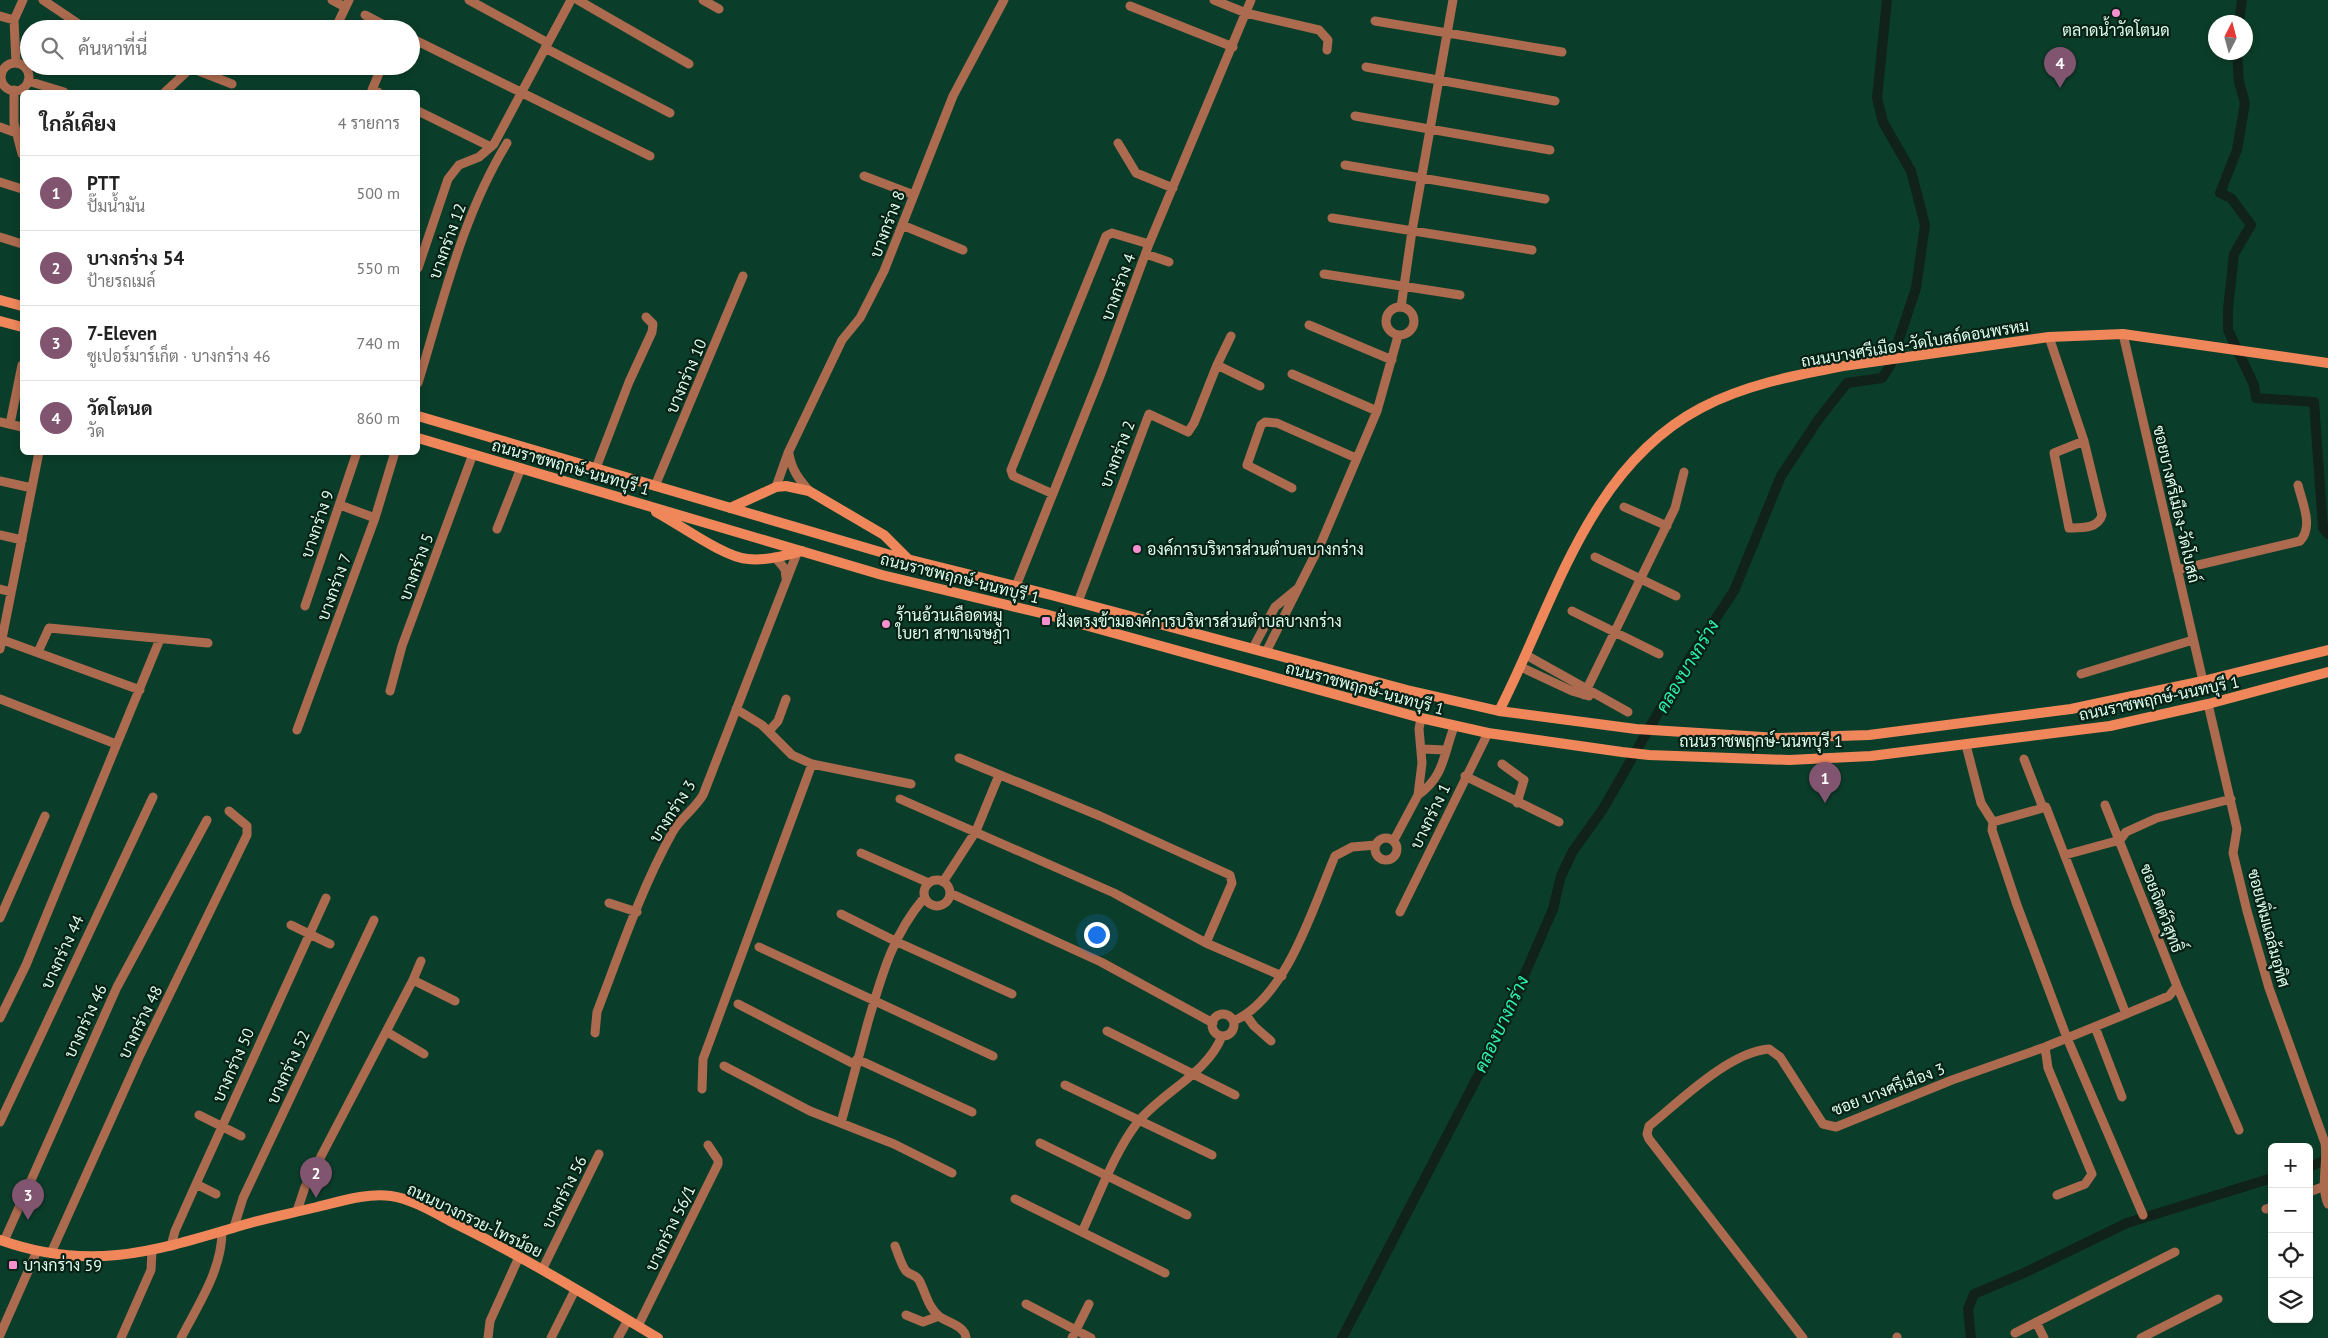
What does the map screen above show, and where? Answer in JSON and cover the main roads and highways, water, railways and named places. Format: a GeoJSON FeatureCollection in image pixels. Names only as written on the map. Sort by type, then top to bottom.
{"type":"FeatureCollection","features":[{"type":"Feature","properties":{"kind":"main road"},"geometry":{"type":"LineString","coordinates":[[0,300],[20,305]]}},
{"type":"Feature","properties":{"kind":"main road"},"geometry":{"type":"LineString","coordinates":[[0,321],[20,326]]}},
{"type":"Feature","properties":{"kind":"main road","name":"ถนนบางศรีเมือง-วัดโบสถ์ดอนพรหม"},"geometry":{"type":"LineString","coordinates":[[1499,711],[1521,667],[1541,618],[1593,516],[1615,480],[1657,438],[1679,420],[1723,398],[1805,374],[1878,361],[2049,337],[2123,334],[2220,346],[2328,363]]}},
{"type":"Feature","properties":{"kind":"main road","name":"ถนนราชพฤกษ์-นนทบุรี 1"},"geometry":{"type":"LineString","coordinates":[[420,417],[909,560],[1078,602],[1416,692],[1499,711],[1636,729],[1778,738],[1869,735],[2071,709],[2203,681],[2328,650]]}},
{"type":"Feature","properties":{"kind":"main road","name":"ถนนราชพฤกษ์-นนทบุรี 1"},"geometry":{"type":"LineString","coordinates":[[420,439],[800,552],[1047,615],[1454,727],[1622,752],[1649,755],[1789,760],[1872,756],[2078,731],[2208,704],[2328,672]]}},
{"type":"Feature","properties":{"kind":"main road"},"geometry":{"type":"LineString","coordinates":[[730,508],[776,487],[786,486],[809,491],[884,535],[909,560]]}},
{"type":"Feature","properties":{"kind":"main road"},"geometry":{"type":"LineString","coordinates":[[636,502],[730,554],[748,560],[800,552]]}},
{"type":"Feature","properties":{"kind":"main road","name":"ถนนบางกรวย-ไทรน้อย"},"geometry":{"type":"LineString","coordinates":[[2,1241],[36,1251],[98,1257],[152,1251],[297,1211],[360,1196],[393,1196],[436,1214],[519,1257],[658,1338]]}},
{"type":"Feature","properties":{"kind":"waterway","name":"คลองบางกร่าง"},"geometry":{"type":"LineString","coordinates":[[1342,1338],[1494,1045],[1553,909],[1561,876],[1573,851],[1603,809],[1687,662],[1734,591],[1781,476],[1818,420],[1847,383],[1882,378],[1890,366],[1916,288],[1925,225],[1911,171],[1883,122],[1877,98],[1887,0]]}},
{"type":"Feature","properties":{"kind":"waterway"},"geometry":{"type":"LineString","coordinates":[[2240,15],[2242,0]]}},
{"type":"Feature","properties":{"kind":"waterway"},"geometry":{"type":"LineString","coordinates":[[2238,60],[2239,82],[2245,103],[2237,150],[2220,193],[2231,198],[2251,225],[2234,254],[2228,309],[2228,330],[2254,385],[2256,398],[2314,402],[2323,528],[2328,534]]}},
{"type":"Feature","properties":{"kind":"waterway"},"geometry":{"type":"LineString","coordinates":[[2313,1165],[2328,1159]]}},
{"type":"Feature","properties":{"kind":"waterway"},"geometry":{"type":"LineString","coordinates":[[1971,1338],[1968,1309],[1974,1294],[2024,1273],[2127,1223],[2268,1179]]}},
{"type":"Feature","properties":{"kind":"place","name":"ตลาดน้ำวัดโตนด"},"geometry":{"type":"Point","coordinates":[2116,13]}},
{"type":"Feature","properties":{"kind":"place","name":"วัดโตนด"},"geometry":{"type":"Point","coordinates":[2060,88]}},
{"type":"Feature","properties":{"kind":"place","name":"องค์การบริหารส่วนตำบลบางกร่าง"},"geometry":{"type":"Point","coordinates":[1137,549]}},
{"type":"Feature","properties":{"kind":"place","name":"ฝั่งตรงข้ามองค์การบริหารส่วนตำบลบางกร่าง"},"geometry":{"type":"Point","coordinates":[1046,621]}},
{"type":"Feature","properties":{"kind":"place","name":"ร้านอ้วนเลือดหมู ใบยา สาขาเจษฎา"},"geometry":{"type":"Point","coordinates":[886,624]}},
{"type":"Feature","properties":{"kind":"place","name":"PTT"},"geometry":{"type":"Point","coordinates":[1825,803]}},
{"type":"Feature","properties":{"kind":"place","name":"บางกร่าง 54"},"geometry":{"type":"Point","coordinates":[316,1198]}},
{"type":"Feature","properties":{"kind":"place","name":"7-Eleven"},"geometry":{"type":"Point","coordinates":[28,1220]}},
{"type":"Feature","properties":{"kind":"place","name":"บางกร่าง 59"},"geometry":{"type":"Point","coordinates":[13,1265]}}]}
